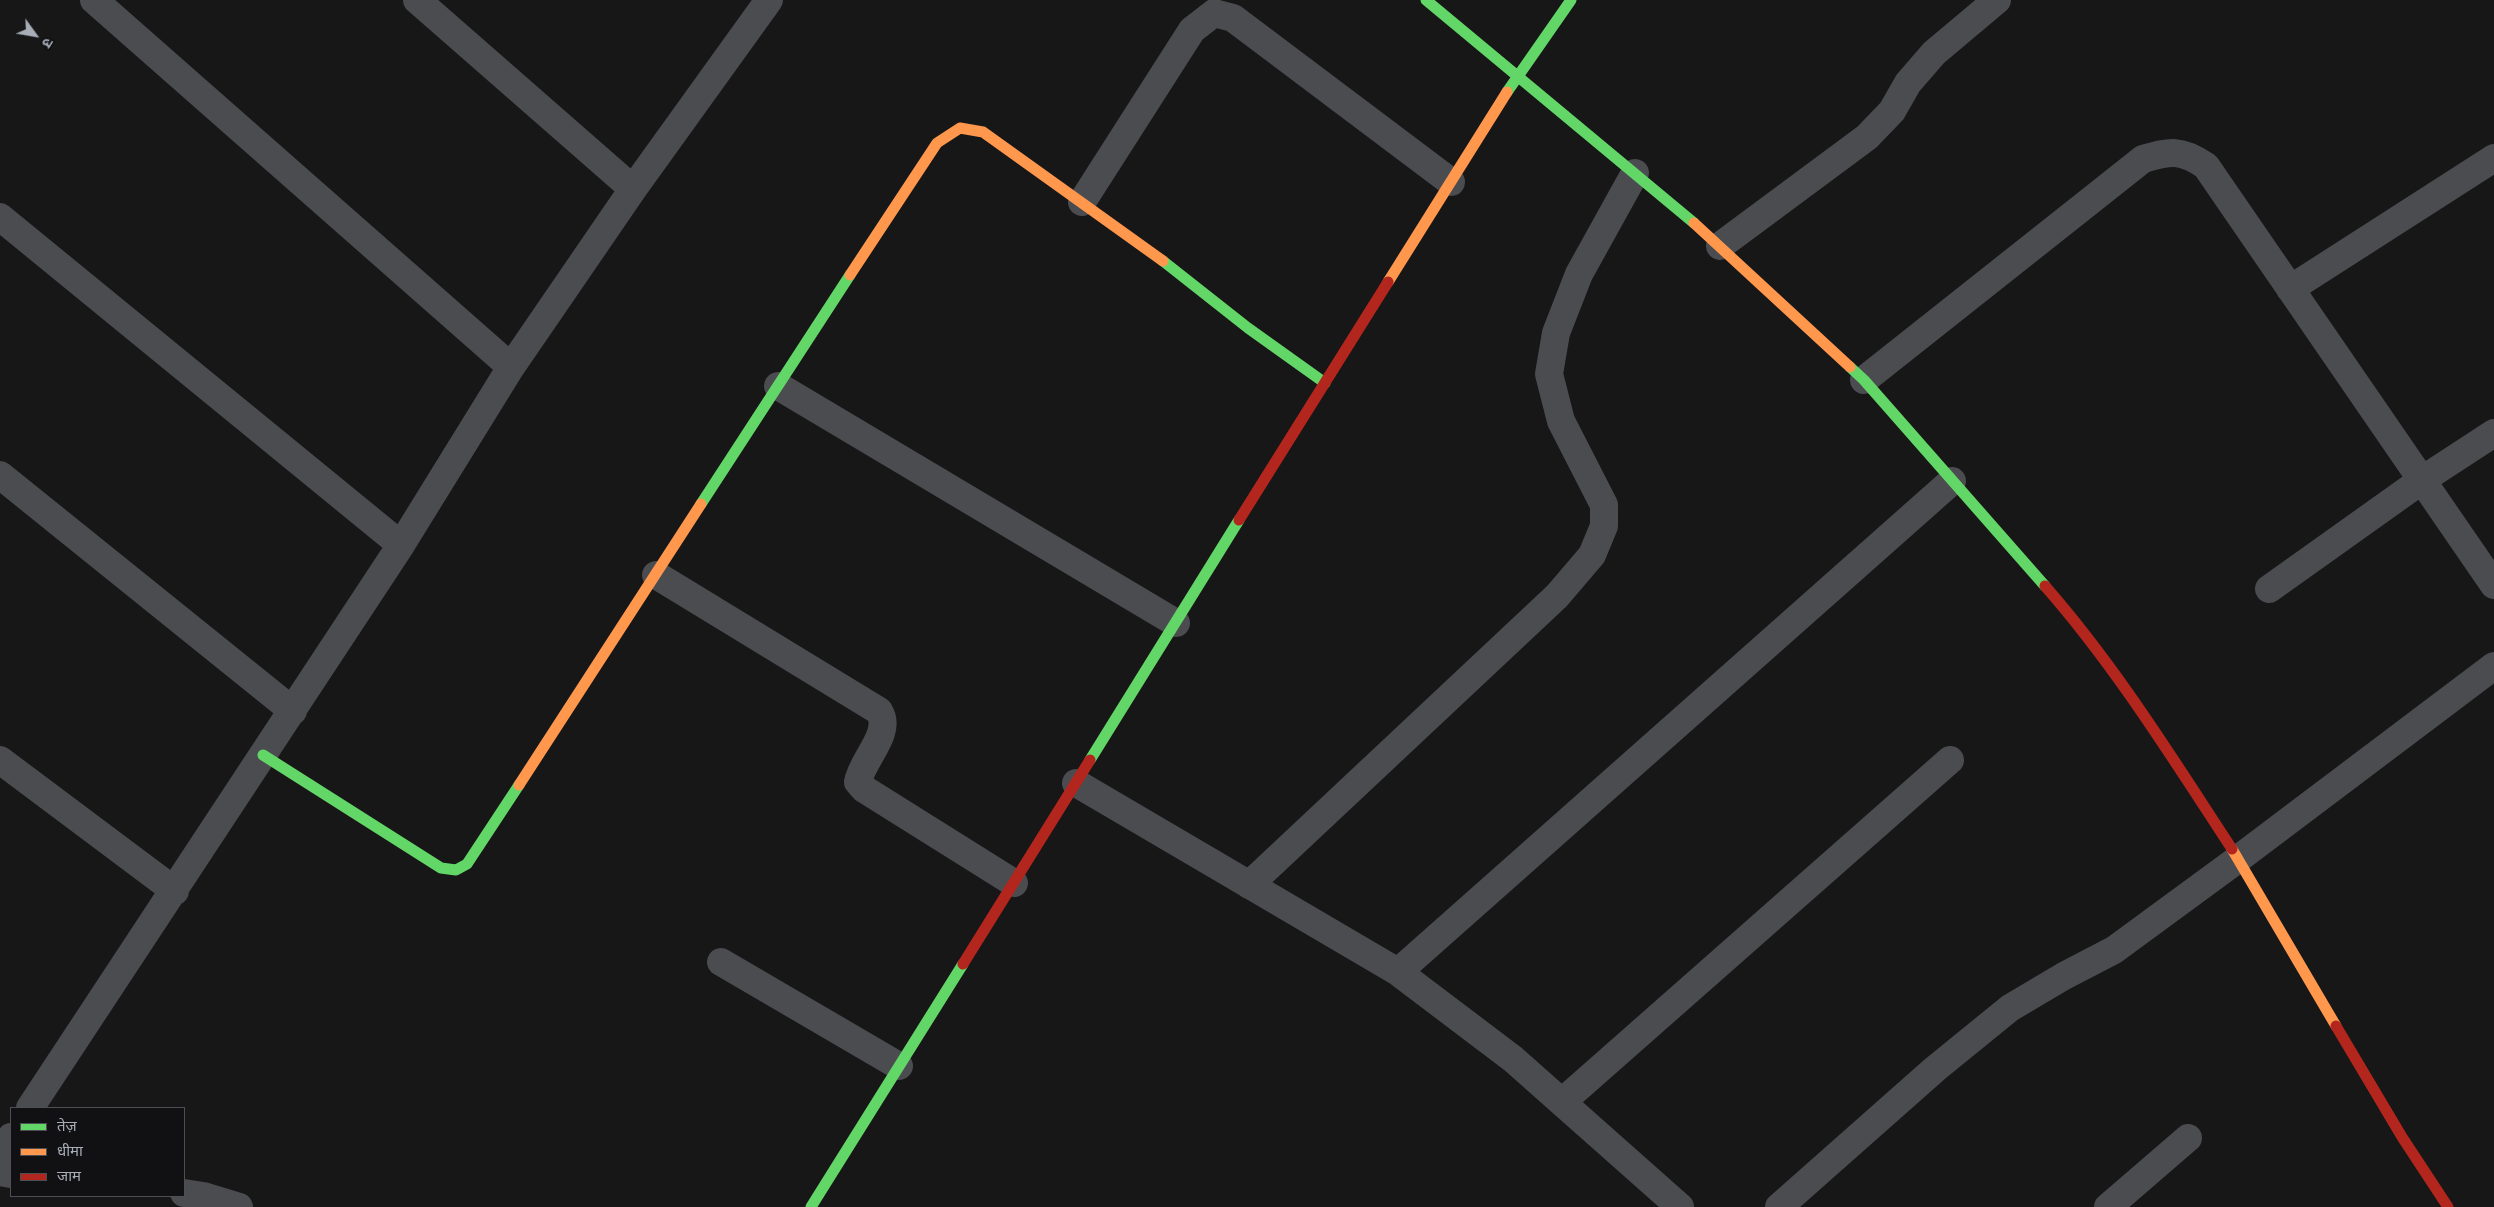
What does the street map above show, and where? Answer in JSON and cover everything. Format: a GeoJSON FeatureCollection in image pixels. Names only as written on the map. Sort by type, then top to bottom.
{"type":"FeatureCollection","features":[{"type":"Feature","properties":{"kind":"street"},"geometry":{"type":"LineString","coordinates":[[94,0],[511,367]]}},
{"type":"Feature","properties":{"kind":"street"},"geometry":{"type":"LineString","coordinates":[[417,0],[633,189]]}},
{"type":"Feature","properties":{"kind":"street"},"geometry":{"type":"LineString","coordinates":[[1426,0],[1720,246],[1864,380],[2076,620],[2151,724],[2238,859],[2402,1137],[2448,1207]]}},
{"type":"Feature","properties":{"kind":"street"},"geometry":{"type":"LineString","coordinates":[[811,1207],[1517,75],[1571,0]]}},
{"type":"Feature","properties":{"kind":"street"},"geometry":{"type":"LineString","coordinates":[[1720,246],[1867,137],[1892,111],[1908,83],[1934,53],[1998,0]]}},
{"type":"Feature","properties":{"kind":"street"},"geometry":{"type":"LineString","coordinates":[[31,1107],[175,891],[401,545],[511,367],[762,2]]}},
{"type":"Feature","properties":{"kind":"street"},"geometry":{"type":"LineString","coordinates":[[1082,202],[1192,30],[1214,13],[1233,18],[1451,182]]}},
{"type":"Feature","properties":{"kind":"street"},"geometry":{"type":"LineString","coordinates":[[263,755],[442,868],[456,870],[468,864],[937,143],[960,128],[983,132],[1082,202],[1325,383]]}},
{"type":"Feature","properties":{"kind":"street"},"geometry":{"type":"LineString","coordinates":[[1864,380],[2143,159],[2171,151],[2191,156],[2206,166],[2494,585]]}},
{"type":"Feature","properties":{"kind":"street"},"geometry":{"type":"LineString","coordinates":[[2290,289],[2494,158]]}},
{"type":"Feature","properties":{"kind":"street"},"geometry":{"type":"LineString","coordinates":[[1249,885],[1557,596],[1592,554],[1604,526],[1604,505],[1562,421],[1548,374],[1556,333],[1579,274],[1635,173]]}},
{"type":"Feature","properties":{"kind":"street"},"geometry":{"type":"LineString","coordinates":[[0,218],[401,545]]}},
{"type":"Feature","properties":{"kind":"street"},"geometry":{"type":"LineString","coordinates":[[778,386],[1176,623]]}},
{"type":"Feature","properties":{"kind":"street"},"geometry":{"type":"LineString","coordinates":[[2269,589],[2422,480],[2494,433]]}},
{"type":"Feature","properties":{"kind":"street"},"geometry":{"type":"LineString","coordinates":[[0,475],[293,711]]}},
{"type":"Feature","properties":{"kind":"street"},"geometry":{"type":"LineString","coordinates":[[1398,972],[1952,481]]}},
{"type":"Feature","properties":{"kind":"street"},"geometry":{"type":"LineString","coordinates":[[656,575],[879,711],[884,720],[883,729],[859,773],[858,782],[864,789],[1014,883]]}},
{"type":"Feature","properties":{"kind":"street"},"geometry":{"type":"LineString","coordinates":[[1779,1207],[1935,1069],[2010,1008],[2064,976],[2114,950],[2494,666]]}},
{"type":"Feature","properties":{"kind":"street"},"geometry":{"type":"LineString","coordinates":[[0,760],[175,891]]}},
{"type":"Feature","properties":{"kind":"street"},"geometry":{"type":"LineString","coordinates":[[1562,1102],[1950,760]]}},
{"type":"Feature","properties":{"kind":"street"},"geometry":{"type":"LineString","coordinates":[[1076,784],[1398,972],[1513,1059],[1680,1207]]}},
{"type":"Feature","properties":{"kind":"street"},"geometry":{"type":"LineString","coordinates":[[721,962],[899,1066]]}},
{"type":"Feature","properties":{"kind":"street"},"geometry":{"type":"LineString","coordinates":[[2108,1207],[2188,1138]]}},
{"type":"Feature","properties":{"kind":"street"},"geometry":{"type":"LineString","coordinates":[[0,1154],[10,1139]]}},
{"type":"Feature","properties":{"kind":"street"},"geometry":{"type":"LineString","coordinates":[[185,1193],[203,1196],[239,1207]]}},
{"type":"Feature","properties":{"kind":"traffic: fast"},"geometry":{"type":"LineString","coordinates":[[1426,0],[1694,223]]}},
{"type":"Feature","properties":{"kind":"traffic: fast"},"geometry":{"type":"LineString","coordinates":[[1507,92],[1571,0]]}},
{"type":"Feature","properties":{"kind":"traffic: fast"},"geometry":{"type":"LineString","coordinates":[[1163,261],[1248,328],[1325,383]]}},
{"type":"Feature","properties":{"kind":"traffic: fast"},"geometry":{"type":"LineString","coordinates":[[701,504],[850,275]]}},
{"type":"Feature","properties":{"kind":"traffic: fast"},"geometry":{"type":"LineString","coordinates":[[1850,367],[1864,380],[2045,586]]}},
{"type":"Feature","properties":{"kind":"traffic: fast"},"geometry":{"type":"LineString","coordinates":[[1090,760],[1239,520]]}},
{"type":"Feature","properties":{"kind":"traffic: fast"},"geometry":{"type":"LineString","coordinates":[[263,755],[441,868],[456,870],[467,864],[519,785]]}},
{"type":"Feature","properties":{"kind":"traffic: fast"},"geometry":{"type":"LineString","coordinates":[[811,1207],[963,964]]}},
{"type":"Feature","properties":{"kind":"traffic: slow"},"geometry":{"type":"LineString","coordinates":[[1388,282],[1507,92]]}},
{"type":"Feature","properties":{"kind":"traffic: slow"},"geometry":{"type":"LineString","coordinates":[[850,275],[937,143],[960,128],[983,132],[1163,261]]}},
{"type":"Feature","properties":{"kind":"traffic: slow"},"geometry":{"type":"LineString","coordinates":[[1694,223],[1850,367]]}},
{"type":"Feature","properties":{"kind":"traffic: slow"},"geometry":{"type":"LineString","coordinates":[[519,785],[701,504]]}},
{"type":"Feature","properties":{"kind":"traffic: slow"},"geometry":{"type":"LineString","coordinates":[[2232,849],[2336,1026]]}},
{"type":"Feature","properties":{"kind":"traffic: jam"},"geometry":{"type":"LineString","coordinates":[[1239,520],[1388,282]]}},
{"type":"Feature","properties":{"kind":"traffic: jam"},"geometry":{"type":"LineString","coordinates":[[2045,586],[2120,681],[2232,849]]}},
{"type":"Feature","properties":{"kind":"traffic: jam"},"geometry":{"type":"LineString","coordinates":[[963,964],[1090,760]]}},
{"type":"Feature","properties":{"kind":"traffic: jam"},"geometry":{"type":"LineString","coordinates":[[2336,1026],[2402,1137],[2448,1207]]}}]}
